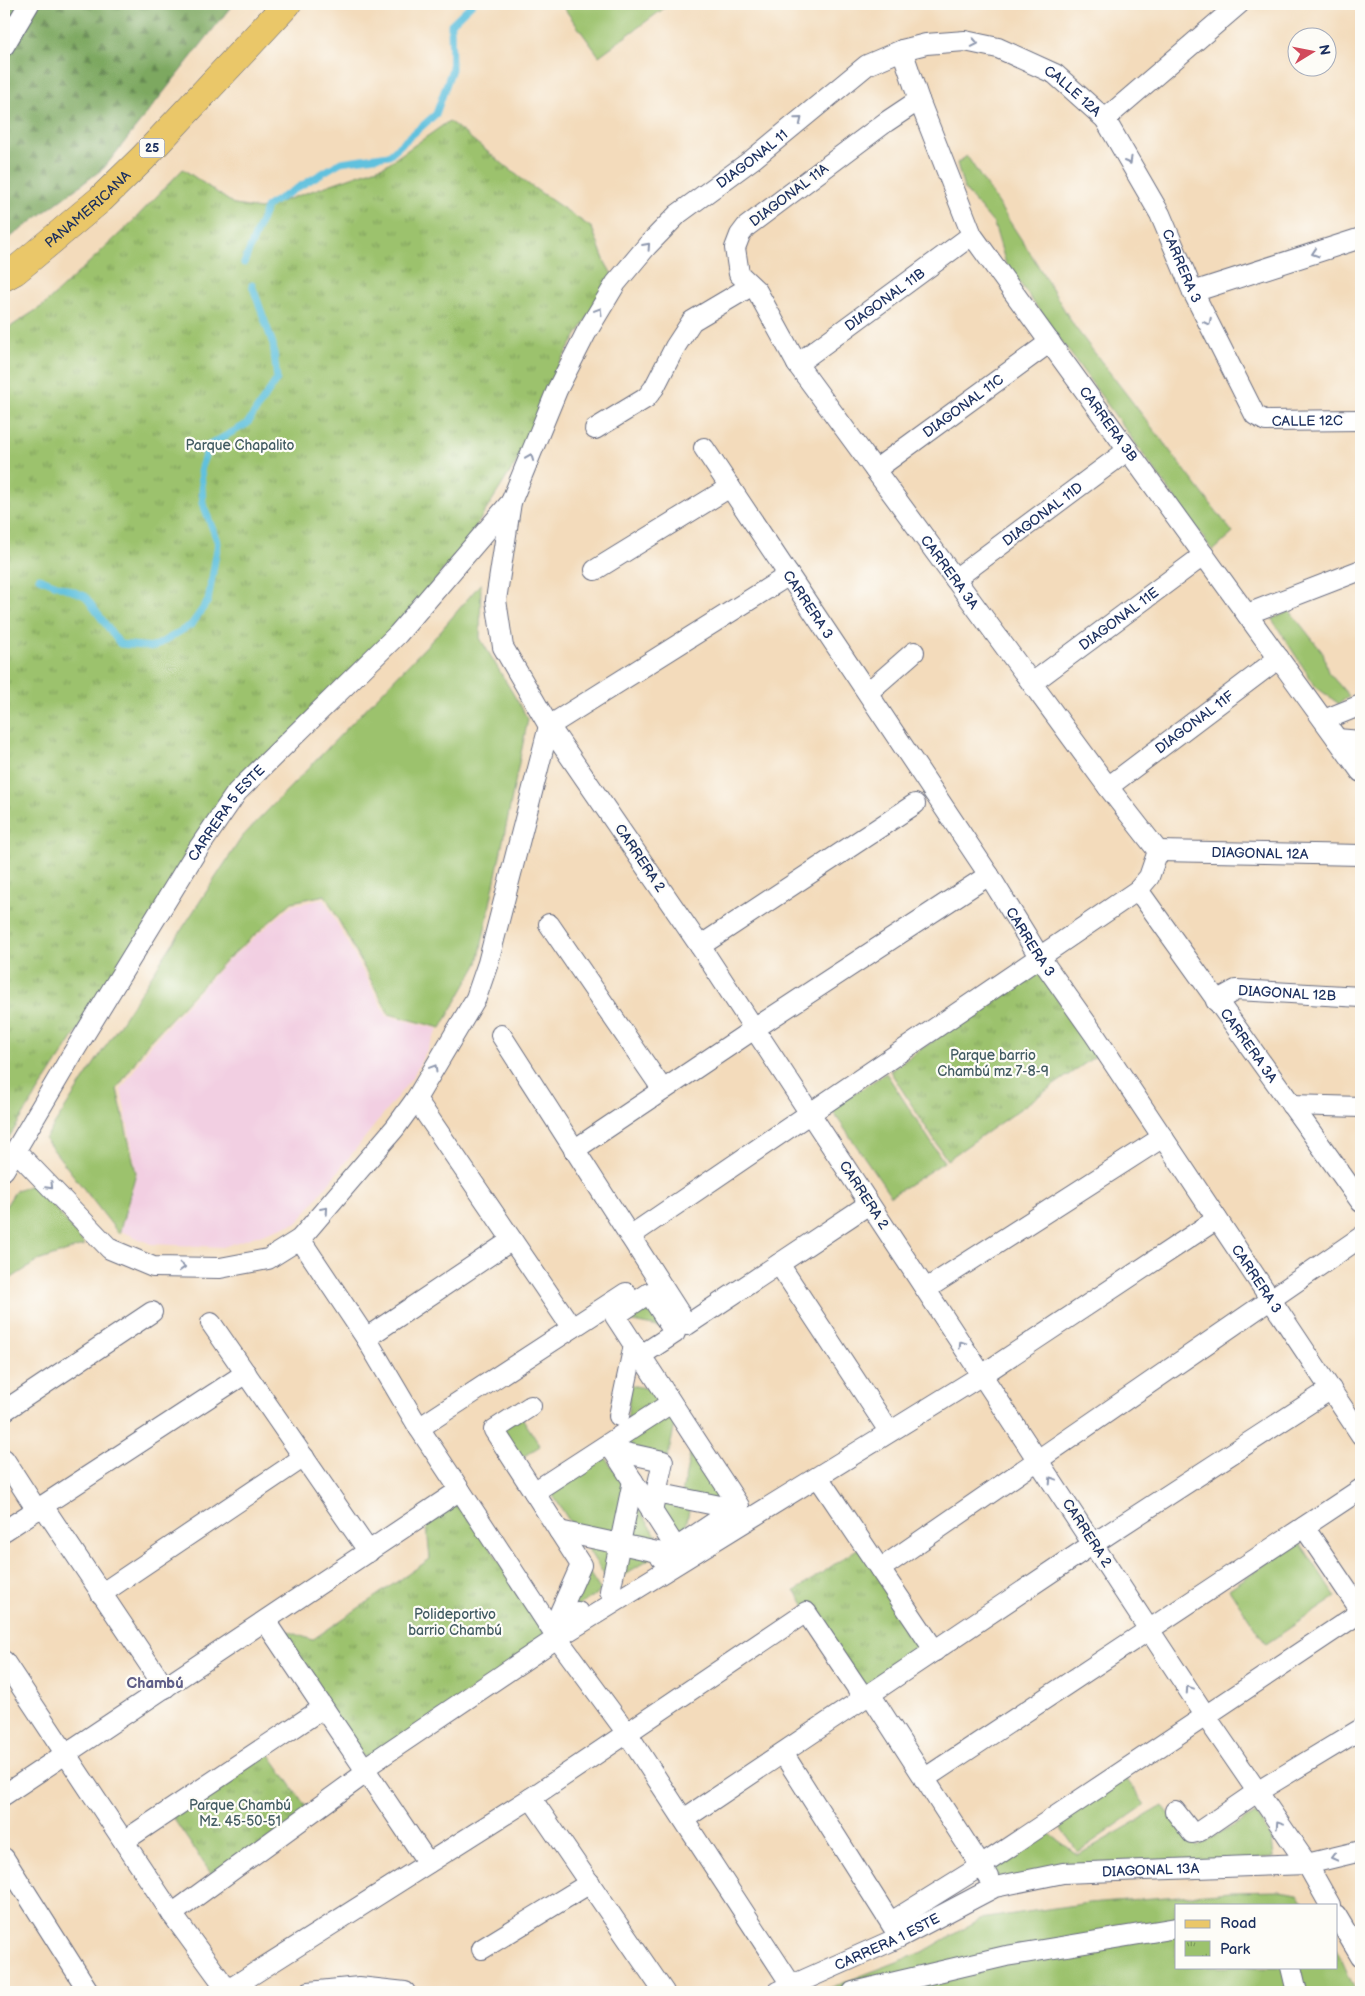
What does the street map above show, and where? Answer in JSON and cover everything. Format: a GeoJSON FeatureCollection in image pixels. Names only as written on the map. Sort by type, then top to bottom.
{"type":"FeatureCollection","features":[{"type":"Feature","properties":{"kind":"main road","name":"PANAMERICANA"},"geometry":{"type":"LineString","coordinates":[[4,277],[15,271],[101,199],[143,158],[287,4]]}},
{"type":"Feature","properties":{"kind":"street"},"geometry":{"type":"LineString","coordinates":[[4,46],[29,4]]}},
{"type":"Feature","properties":{"kind":"street","name":"CALLE 12A"},"geometry":{"type":"LineString","coordinates":[[902,50],[926,44],[965,41],[998,48],[1054,74],[1105,119],[1240,4]]}},
{"type":"Feature","properties":{"kind":"street","name":"CARRERA 3B"},"geometry":{"type":"LineString","coordinates":[[902,50],[918,100],[972,235],[1361,772]]}},
{"type":"Feature","properties":{"kind":"street","name":"DIAGONAL 11"},"geometry":{"type":"LineString","coordinates":[[512,502],[557,390],[586,333],[616,283],[646,246],[678,214],[753,159],[867,65],[902,50]]}},
{"type":"Feature","properties":{"kind":"street","name":"DIAGONAL 11A"},"geometry":{"type":"LineString","coordinates":[[752,287],[739,274],[735,248],[740,235],[746,227],[918,100]]}},
{"type":"Feature","properties":{"kind":"street","name":"CARRERA 3"},"geometry":{"type":"LineString","coordinates":[[1105,119],[1160,214],[1193,292],[1254,415]]}},
{"type":"Feature","properties":{"kind":"street","name":"DIAGONAL 11B"},"geometry":{"type":"LineString","coordinates":[[797,364],[972,235]]}},
{"type":"Feature","properties":{"kind":"street"},"geometry":{"type":"LineString","coordinates":[[1193,292],[1361,238]]}},
{"type":"Feature","properties":{"kind":"street"},"geometry":{"type":"LineString","coordinates":[[595,429],[646,398],[654,388],[675,347],[692,321],[752,287]]}},
{"type":"Feature","properties":{"kind":"street","name":"CARRERA 3A"},"geometry":{"type":"LineString","coordinates":[[752,287],[757,291],[797,364],[1158,851]]}},
{"type":"Feature","properties":{"kind":"street","name":"DIAGONAL 11C"},"geometry":{"type":"LineString","coordinates":[[875,470],[1050,342]]}},
{"type":"Feature","properties":{"kind":"street","name":"CALLE 12C"},"geometry":{"type":"LineString","coordinates":[[1254,415],[1266,421],[1361,420]]}},
{"type":"Feature","properties":{"kind":"street","name":"CARRERA 3"},"geometry":{"type":"LineString","coordinates":[[704,448],[989,875],[1040,956],[1361,1435]]}},
{"type":"Feature","properties":{"kind":"street","name":"DIAGONAL 11D"},"geometry":{"type":"LineString","coordinates":[[955,578],[1128,450]]}},
{"type":"Feature","properties":{"kind":"street"},"geometry":{"type":"LineString","coordinates":[[595,570],[730,487]]}},
{"type":"Feature","properties":{"kind":"street","name":"CARRERA 2"},"geometry":{"type":"LineString","coordinates":[[512,502],[496,600],[503,647],[549,726],[700,946],[1093,1544],[1257,1792],[1307,1864],[1329,1904]]}},
{"type":"Feature","properties":{"kind":"street","name":"CARRERA 5 ESTE"},"geometry":{"type":"LineString","coordinates":[[4,1170],[70,1058],[191,861],[237,792],[398,634],[512,502]]}},
{"type":"Feature","properties":{"kind":"street","name":"DIAGONAL 11E"},"geometry":{"type":"LineString","coordinates":[[1032,682],[1204,555]]}},
{"type":"Feature","properties":{"kind":"street"},"geometry":{"type":"LineString","coordinates":[[1247,614],[1361,570]]}},
{"type":"Feature","properties":{"kind":"street"},"geometry":{"type":"LineString","coordinates":[[16,1151],[110,1249],[153,1267],[220,1268],[268,1259],[300,1239],[395,1128],[416,1098],[476,998],[488,962],[549,726],[789,575]]}},
{"type":"Feature","properties":{"kind":"street"},"geometry":{"type":"LineString","coordinates":[[874,687],[914,652]]}},
{"type":"Feature","properties":{"kind":"street","name":"DIAGONAL 11F"},"geometry":{"type":"LineString","coordinates":[[1108,786],[1279,658]]}},
{"type":"Feature","properties":{"kind":"street"},"geometry":{"type":"LineString","coordinates":[[1324,720],[1361,705]]}},
{"type":"Feature","properties":{"kind":"street"},"geometry":{"type":"LineString","coordinates":[[1338,740],[1361,741]]}},
{"type":"Feature","properties":{"kind":"street"},"geometry":{"type":"LineString","coordinates":[[700,946],[915,804]]}},
{"type":"Feature","properties":{"kind":"street"},"geometry":{"type":"LineString","coordinates":[[630,1236],[1138,890],[1149,877],[1158,851]]}},
{"type":"Feature","properties":{"kind":"street","name":"DIAGONAL 12A"},"geometry":{"type":"LineString","coordinates":[[1158,851],[1361,855]]}},
{"type":"Feature","properties":{"kind":"street"},"geometry":{"type":"LineString","coordinates":[[574,1150],[989,875]]}},
{"type":"Feature","properties":{"kind":"street","name":"CARRERA 3A"},"geometry":{"type":"LineString","coordinates":[[1138,890],[1361,1202]]}},
{"type":"Feature","properties":{"kind":"street"},"geometry":{"type":"LineString","coordinates":[[548,924],[663,1090]]}},
{"type":"Feature","properties":{"kind":"street","name":"DIAGONAL 12B"},"geometry":{"type":"LineString","coordinates":[[1216,1001],[1236,990],[1361,997]]}},
{"type":"Feature","properties":{"kind":"street"},"geometry":{"type":"LineString","coordinates":[[501,1035],[687,1325],[869,1204]]}},
{"type":"Feature","properties":{"kind":"street"},"geometry":{"type":"LineString","coordinates":[[416,1098],[572,1328]]}},
{"type":"Feature","properties":{"kind":"street"},"geometry":{"type":"LineString","coordinates":[[1291,1105],[1361,1107]]}},
{"type":"Feature","properties":{"kind":"street"},"geometry":{"type":"LineString","coordinates":[[926,1289],[1163,1137]]}},
{"type":"Feature","properties":{"kind":"street"},"geometry":{"type":"LineString","coordinates":[[172,1914],[366,1769],[557,1638],[982,1375],[1217,1218]]}},
{"type":"Feature","properties":{"kind":"street"},"geometry":{"type":"LineString","coordinates":[[880,1569],[1361,1237]]}},
{"type":"Feature","properties":{"kind":"street"},"geometry":{"type":"LineString","coordinates":[[300,1239],[366,1338],[419,1428],[557,1638],[627,1733],[684,1819],[785,1989]]}},
{"type":"Feature","properties":{"kind":"street"},"geometry":{"type":"LineString","coordinates":[[366,1338],[512,1240]]}},
{"type":"Feature","properties":{"kind":"street"},"geometry":{"type":"LineString","coordinates":[[779,1264],[889,1431]]}},
{"type":"Feature","properties":{"kind":"street"},"geometry":{"type":"LineString","coordinates":[[419,1428],[654,1274]]}},
{"type":"Feature","properties":{"kind":"street"},"geometry":{"type":"LineString","coordinates":[[4,1411],[152,1312]]}},
{"type":"Feature","properties":{"kind":"street"},"geometry":{"type":"LineString","coordinates":[[211,1323],[369,1552]]}},
{"type":"Feature","properties":{"kind":"street"},"geometry":{"type":"LineString","coordinates":[[531,1406],[494,1430],[581,1565],[558,1614],[559,1620],[570,1617],[739,1506],[637,1350],[626,1380],[620,1416]]}},
{"type":"Feature","properties":{"kind":"street"},"geometry":{"type":"LineString","coordinates":[[4,1531],[246,1373]]}},
{"type":"Feature","properties":{"kind":"street"},"geometry":{"type":"LineString","coordinates":[[626,1380],[667,1395]]}},
{"type":"Feature","properties":{"kind":"street"},"geometry":{"type":"LineString","coordinates":[[684,1819],[1093,1544],[1331,1389]]}},
{"type":"Feature","properties":{"kind":"street"},"geometry":{"type":"LineString","coordinates":[[534,1492],[610,1447],[667,1395]]}},
{"type":"Feature","properties":{"kind":"street"},"geometry":{"type":"LineString","coordinates":[[610,1447],[633,1481],[654,1502],[677,1547]]}},
{"type":"Feature","properties":{"kind":"street"},"geometry":{"type":"LineString","coordinates":[[610,1447],[663,1460],[654,1502]]}},
{"type":"Feature","properties":{"kind":"street"},"geometry":{"type":"LineString","coordinates":[[102,1594],[304,1457]]}},
{"type":"Feature","properties":{"kind":"street"},"geometry":{"type":"LineString","coordinates":[[4,1458],[102,1594],[165,1688]]}},
{"type":"Feature","properties":{"kind":"street"},"geometry":{"type":"LineString","coordinates":[[818,1477],[935,1650]]}},
{"type":"Feature","properties":{"kind":"street"},"geometry":{"type":"LineString","coordinates":[[610,1591],[633,1481]]}},
{"type":"Feature","properties":{"kind":"street"},"geometry":{"type":"LineString","coordinates":[[924,1779],[1361,1489]]}},
{"type":"Feature","properties":{"kind":"street"},"geometry":{"type":"LineString","coordinates":[[4,1795],[460,1490]]}},
{"type":"Feature","properties":{"kind":"street"},"geometry":{"type":"LineString","coordinates":[[654,1502],[695,1501],[735,1509]]}},
{"type":"Feature","properties":{"kind":"street"},"geometry":{"type":"LineString","coordinates":[[677,1547],[695,1501]]}},
{"type":"Feature","properties":{"kind":"street"},"geometry":{"type":"LineString","coordinates":[[783,1753],[895,1929],[981,1866],[1361,1612],[1304,1527]]}},
{"type":"Feature","properties":{"kind":"street"},"geometry":{"type":"LineString","coordinates":[[559,1531],[620,1544],[677,1547]]}},
{"type":"Feature","properties":{"kind":"street"},"geometry":{"type":"LineString","coordinates":[[4,1661],[172,1914],[228,1991],[531,1798],[806,1612],[867,1696],[995,1887]]}},
{"type":"Feature","properties":{"kind":"street"},"geometry":{"type":"LineString","coordinates":[[264,1621],[428,1863]]}},
{"type":"Feature","properties":{"kind":"street"},"geometry":{"type":"LineString","coordinates":[[124,1841],[324,1708]]}},
{"type":"Feature","properties":{"kind":"street"},"geometry":{"type":"LineString","coordinates":[[1175,1811],[1192,1833],[1194,1833],[1361,1729]]}},
{"type":"Feature","properties":{"kind":"street"},"geometry":{"type":"LineString","coordinates":[[531,1798],[664,1992]]}},
{"type":"Feature","properties":{"kind":"street","name":"DIAGONAL 13A"},"geometry":{"type":"LineString","coordinates":[[995,1887],[1063,1873],[1307,1864],[1361,1850]]}},
{"type":"Feature","properties":{"kind":"street"},"geometry":{"type":"LineString","coordinates":[[4,1858],[88,1992]]}},
{"type":"Feature","properties":{"kind":"street"},"geometry":{"type":"LineString","coordinates":[[482,1949],[590,1884]]}},
{"type":"Feature","properties":{"kind":"street","name":"CARRERA 1 ESTE"},"geometry":{"type":"LineString","coordinates":[[785,1989],[895,1929],[995,1887]]}},
{"type":"Feature","properties":{"kind":"street"},"geometry":{"type":"LineString","coordinates":[[1338,1917],[1361,1957]]}},
{"type":"Feature","properties":{"kind":"street"},"geometry":{"type":"LineString","coordinates":[[852,1992],[1006,1956],[1175,1928]]}},
{"type":"Feature","properties":{"kind":"street"},"geometry":{"type":"LineString","coordinates":[[1291,1968],[1297,1992]]}},
{"type":"Feature","properties":{"kind":"street"},"geometry":{"type":"LineString","coordinates":[[312,1992],[360,1987],[405,1992]]}},
{"type":"Feature","properties":{"kind":"shaded area"},"geometry":{"type":"Polygon","coordinates":[[[324,899],[387,1016],[438,1029],[412,1078],[298,1222],[223,1247],[151,1244],[121,1231],[137,1173],[121,1090],[150,1045],[224,964],[292,905],[324,899]]]}},
{"type":"Feature","properties":{"kind":"green space"},"geometry":{"type":"Polygon","coordinates":[[[4,4],[233,4],[104,168],[4,242],[4,4]]]}},
{"type":"Feature","properties":{"kind":"green space"},"geometry":{"type":"Polygon","coordinates":[[[561,4],[670,4],[599,56],[561,4]]]}},
{"type":"Feature","properties":{"kind":"green space","name":"Parque Chapalito"},"geometry":{"type":"Polygon","coordinates":[[[449,121],[528,184],[592,228],[605,262],[613,276],[558,366],[517,461],[466,542],[384,644],[199,842],[4,1145],[4,331],[44,305],[131,223],[183,169],[235,205],[260,209],[386,165],[449,121]]]}},
{"type":"Feature","properties":{"kind":"green space"},"geometry":{"type":"Polygon","coordinates":[[[967,156],[1034,259],[1074,326],[1233,533],[1213,551],[1006,264],[994,224],[964,189],[957,163],[967,156]]]}},
{"type":"Feature","properties":{"kind":"green space"},"geometry":{"type":"Polygon","coordinates":[[[481,583],[480,638],[528,719],[478,963],[441,1028],[389,1014],[325,895],[292,902],[223,963],[147,1044],[117,1089],[136,1173],[119,1234],[45,1139],[242,837],[437,635],[481,583]]]}},
{"type":"Feature","properties":{"kind":"green space"},"geometry":{"type":"Polygon","coordinates":[[[1290,611],[1323,653],[1328,672],[1349,696],[1339,704],[1316,687],[1272,619],[1290,611]]]}},
{"type":"Feature","properties":{"kind":"green space","name":"Parque barrio Chambú mz 7-8-9"},"geometry":{"type":"Polygon","coordinates":[[[1036,969],[1097,1055],[947,1160],[890,1071],[1036,969]]]}},
{"type":"Feature","properties":{"kind":"green space"},"geometry":{"type":"Polygon","coordinates":[[[886,1073],[944,1162],[891,1196],[831,1109],[886,1073]]]}},
{"type":"Feature","properties":{"kind":"green space"},"geometry":{"type":"Polygon","coordinates":[[[35,1184],[85,1245],[38,1261],[4,1283],[4,1209],[16,1190],[35,1184]]]}},
{"type":"Feature","properties":{"kind":"green space"},"geometry":{"type":"Polygon","coordinates":[[[648,1299],[668,1329],[618,1319],[648,1299]]]}},
{"type":"Feature","properties":{"kind":"green space"},"geometry":{"type":"Polygon","coordinates":[[[630,1385],[659,1391],[666,1401],[627,1427],[630,1385]]]}},
{"type":"Feature","properties":{"kind":"green space"},"geometry":{"type":"Polygon","coordinates":[[[670,1410],[676,1419],[668,1457],[620,1443],[670,1410]]]}},
{"type":"Feature","properties":{"kind":"green space"},"geometry":{"type":"Polygon","coordinates":[[[521,1416],[540,1446],[518,1460],[500,1430],[521,1416]]]}},
{"type":"Feature","properties":{"kind":"green space"},"geometry":{"type":"Polygon","coordinates":[[[692,1444],[730,1503],[682,1494],[692,1444]]]}},
{"type":"Feature","properties":{"kind":"green space"},"geometry":{"type":"Polygon","coordinates":[[[603,1454],[627,1489],[616,1538],[575,1530],[549,1489],[603,1454]]]}},
{"type":"Feature","properties":{"kind":"green space","name":"Polideportivo barrio Chambú"},"geometry":{"type":"Polygon","coordinates":[[[457,1498],[550,1638],[366,1761],[272,1625],[312,1640],[430,1559],[426,1518],[457,1498]]]}},
{"type":"Feature","properties":{"kind":"green space"},"geometry":{"type":"Polygon","coordinates":[[[633,1500],[665,1549],[625,1540],[633,1500]]]}},
{"type":"Feature","properties":{"kind":"green space"},"geometry":{"type":"Polygon","coordinates":[[[659,1503],[690,1505],[684,1536],[681,1538],[659,1503]]]}},
{"type":"Feature","properties":{"kind":"green space"},"geometry":{"type":"Polygon","coordinates":[[[582,1540],[615,1547],[608,1581],[582,1540]]]}},
{"type":"Feature","properties":{"kind":"green space"},"geometry":{"type":"Polygon","coordinates":[[[1299,1541],[1336,1597],[1266,1644],[1229,1589],[1299,1541]]]}},
{"type":"Feature","properties":{"kind":"green space"},"geometry":{"type":"Polygon","coordinates":[[[860,1547],[929,1648],[864,1693],[795,1591],[860,1547]]]}},
{"type":"Feature","properties":{"kind":"green space"},"geometry":{"type":"Polygon","coordinates":[[[623,1549],[655,1555],[617,1580],[623,1549]]]}},
{"type":"Feature","properties":{"kind":"green space"},"geometry":{"type":"Polygon","coordinates":[[[585,1566],[601,1591],[566,1614],[585,1566]]]}},
{"type":"Feature","properties":{"kind":"green space","name":"Parque Chambú Mz. 45-50-51"},"geometry":{"type":"Polygon","coordinates":[[[266,1749],[309,1811],[214,1878],[171,1815],[266,1749]]]}},
{"type":"Feature","properties":{"kind":"green space"},"geometry":{"type":"Polygon","coordinates":[[[1123,1774],[1145,1805],[1078,1852],[1056,1821],[1123,1774]]]}},
{"type":"Feature","properties":{"kind":"green space"},"geometry":{"type":"Polygon","coordinates":[[[1163,1806],[1196,1846],[1256,1814],[1272,1840],[1274,1857],[1001,1883],[991,1865],[1047,1832],[1078,1855],[1163,1806]]]}},
{"type":"Feature","properties":{"kind":"green space"},"geometry":{"type":"Polygon","coordinates":[[[1278,1891],[1298,1894],[1305,1904],[1175,1904],[1175,1968],[1338,1968],[1338,1952],[1356,1992],[819,1992],[923,1952],[980,1919],[1088,1903],[1231,1892],[1278,1891]]]}},
{"type":"Feature","properties":{"kind":"waterway"},"geometry":{"type":"LineString","coordinates":[[244,263],[267,206],[341,162],[389,155],[436,114],[452,69],[451,24],[472,4]]}},
{"type":"Feature","properties":{"kind":"waterway"},"geometry":{"type":"LineString","coordinates":[[39,578],[85,596],[120,644],[154,647],[191,625],[208,601],[218,543],[203,504],[201,467],[209,445],[247,424],[277,379],[273,344],[252,285]]}},
{"type":"Feature","properties":{"kind":"district","name":"Chambú"},"geometry":{"type":"Point","coordinates":[155,1683]}}]}
